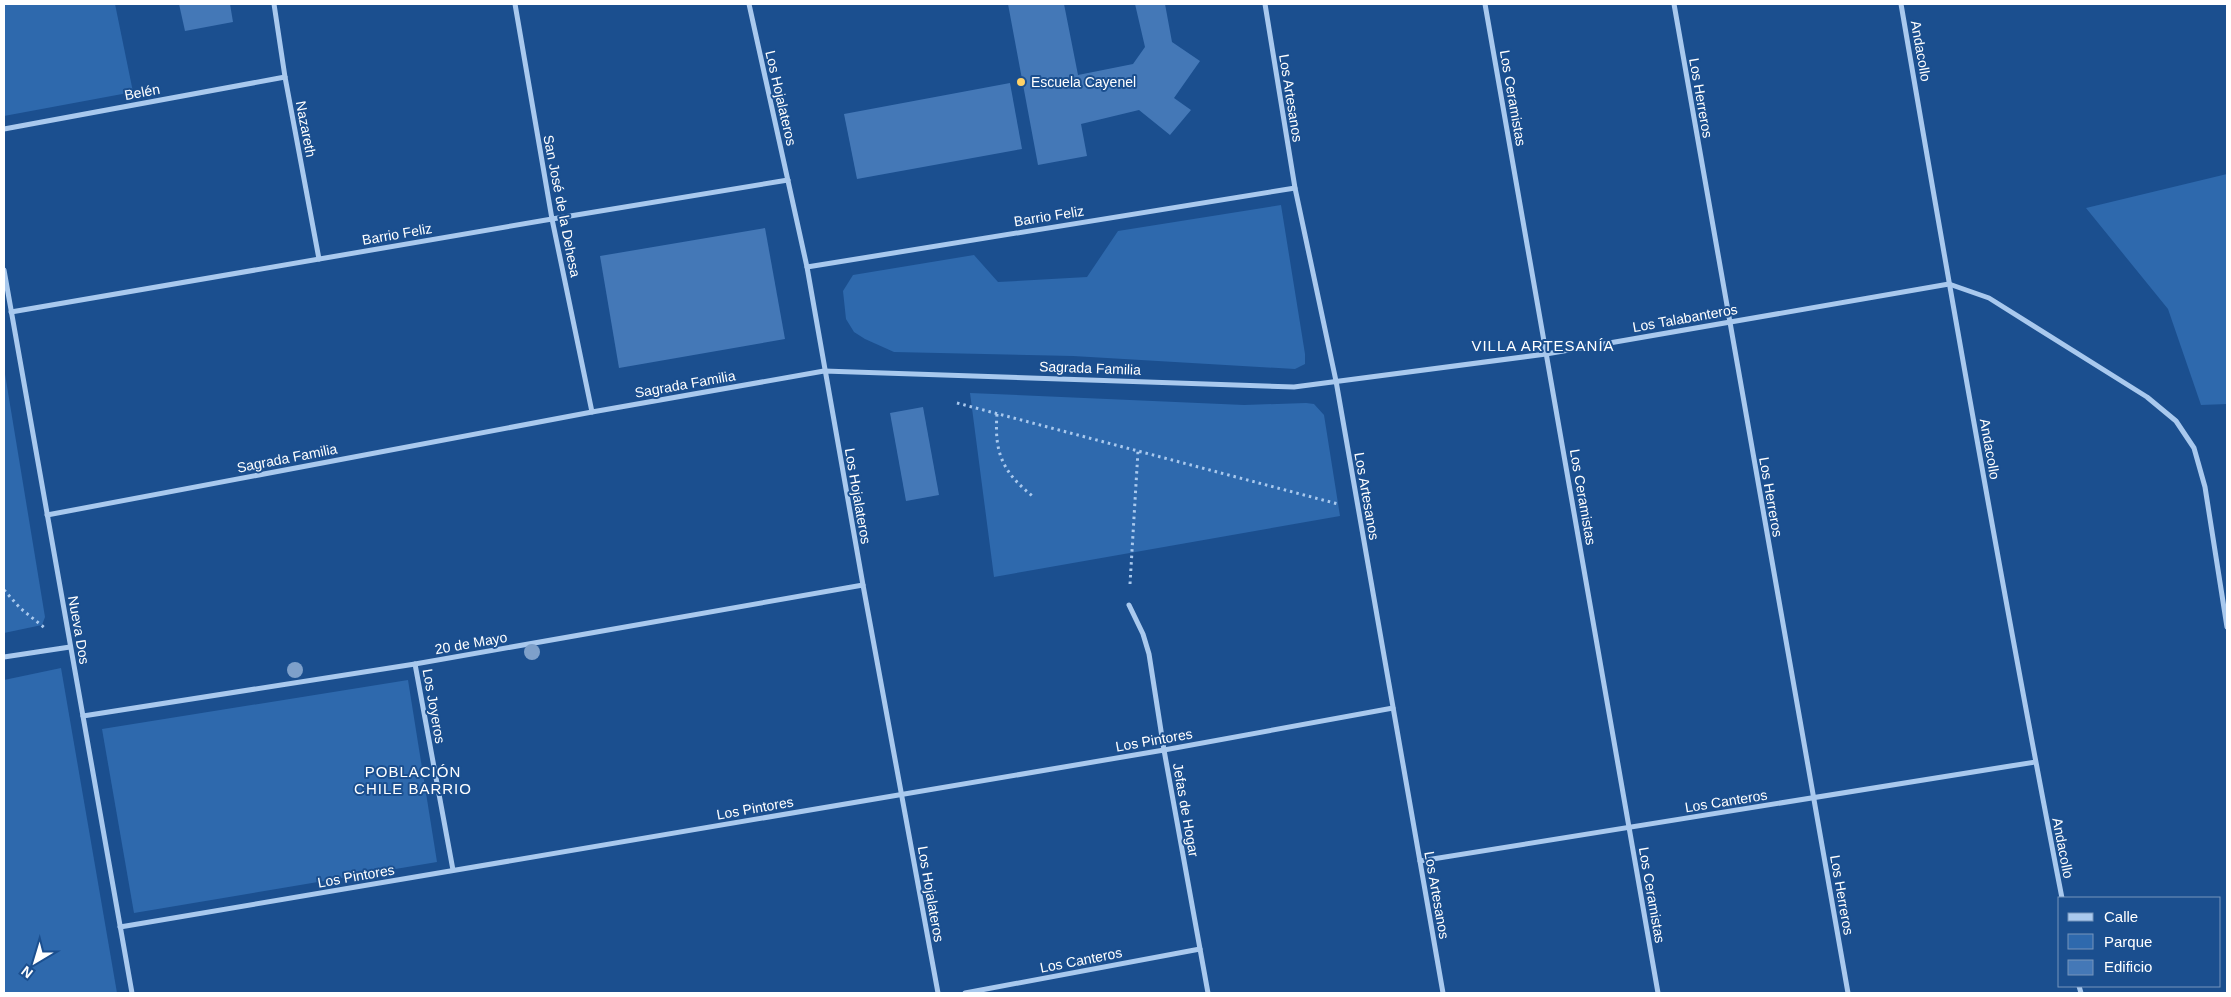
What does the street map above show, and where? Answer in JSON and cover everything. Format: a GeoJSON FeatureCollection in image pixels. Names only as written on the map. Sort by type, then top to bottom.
{"type":"FeatureCollection","features":[{"type":"Feature","properties":{"kind":"street","name":"Nazareth"},"geometry":{"type":"LineString","coordinates":[[274,4],[285,76],[319,259]]}},
{"type":"Feature","properties":{"kind":"street","name":"San José de la Dehesa"},"geometry":{"type":"LineString","coordinates":[[515,4],[552,219],[592,412]]}},
{"type":"Feature","properties":{"kind":"street","name":"Los Hojalateros"},"geometry":{"type":"LineString","coordinates":[[749,4],[807,267],[824,371],[938,993]]}},
{"type":"Feature","properties":{"kind":"street","name":"Los Artesanos"},"geometry":{"type":"LineString","coordinates":[[1265,4],[1295,188],[1336,381],[1443,993]]}},
{"type":"Feature","properties":{"kind":"street","name":"Los Ceramistas"},"geometry":{"type":"LineString","coordinates":[[1485,4],[1658,993]]}},
{"type":"Feature","properties":{"kind":"street","name":"Los Herreros"},"geometry":{"type":"LineString","coordinates":[[1674,4],[1848,993]]}},
{"type":"Feature","properties":{"kind":"street","name":"Andacollo"},"geometry":{"type":"LineString","coordinates":[[1901,4],[2035,762],[2062,897]]}},
{"type":"Feature","properties":{"kind":"street","name":"Belén"},"geometry":{"type":"LineString","coordinates":[[4,129],[285,76]]}},
{"type":"Feature","properties":{"kind":"street","name":"Barrio Feliz"},"geometry":{"type":"LineString","coordinates":[[11,312],[788,180]]}},
{"type":"Feature","properties":{"kind":"street","name":"Barrio Feliz"},"geometry":{"type":"LineString","coordinates":[[807,267],[1295,188]]}},
{"type":"Feature","properties":{"kind":"street","name":"Nueva Dos"},"geometry":{"type":"LineString","coordinates":[[4,270],[132,993]]}},
{"type":"Feature","properties":{"kind":"street","name":"Los Talabanteros"},"geometry":{"type":"LineString","coordinates":[[1336,381],[1546,354],[1949,284]]}},
{"type":"Feature","properties":{"kind":"street"},"geometry":{"type":"LineString","coordinates":[[1949,284],[1988,298],[2147,397],[2176,421],[2194,448],[2205,487],[2227,627]]}},
{"type":"Feature","properties":{"kind":"street","name":"Sagrada Familia"},"geometry":{"type":"LineString","coordinates":[[47,515],[592,412],[824,371],[1294,387],[1336,381]]}},
{"type":"Feature","properties":{"kind":"street","name":"20 de Mayo"},"geometry":{"type":"LineString","coordinates":[[83,716],[415,664],[863,585]]}},
{"type":"Feature","properties":{"kind":"street","name":"Jefas de Hogar"},"geometry":{"type":"LineString","coordinates":[[1128,605],[1143,634],[1149,654],[1164,750],[1208,993]]}},
{"type":"Feature","properties":{"kind":"street"},"geometry":{"type":"LineString","coordinates":[[4,658],[70,647]]}},
{"type":"Feature","properties":{"kind":"street","name":"Los Joyeros"},"geometry":{"type":"LineString","coordinates":[[415,664],[453,870]]}},
{"type":"Feature","properties":{"kind":"street","name":"Los Pintores"},"geometry":{"type":"LineString","coordinates":[[120,927],[1164,750],[1393,708]]}},
{"type":"Feature","properties":{"kind":"street","name":"Los Canteros"},"geometry":{"type":"LineString","coordinates":[[1420,861],[2035,762]]}},
{"type":"Feature","properties":{"kind":"street","name":"Los Canteros"},"geometry":{"type":"LineString","coordinates":[[965,993],[1200,949]]}},
{"type":"Feature","properties":{"kind":"path"},"geometry":{"type":"LineString","coordinates":[[957,403],[1358,510]]}},
{"type":"Feature","properties":{"kind":"path"},"geometry":{"type":"LineString","coordinates":[[997,414],[995,436],[1004,468],[1035,498]]}},
{"type":"Feature","properties":{"kind":"path"},"geometry":{"type":"LineString","coordinates":[[1128,605],[1138,451]]}},
{"type":"Feature","properties":{"kind":"path"},"geometry":{"type":"LineString","coordinates":[[4,590],[20,608],[70,647]]}},
{"type":"Feature","properties":{"kind":"green space"},"geometry":{"type":"Polygon","coordinates":[[[4,4],[115,4],[133,92],[4,116],[4,4]]]}},
{"type":"Feature","properties":{"kind":"green space"},"geometry":{"type":"Polygon","coordinates":[[[2227,174],[2227,404],[2201,405],[2168,309],[2086,208],[2227,174]]]}},
{"type":"Feature","properties":{"kind":"green space"},"geometry":{"type":"Polygon","coordinates":[[[1281,205],[1305,354],[1305,364],[1295,369],[1073,356],[894,352],[854,332],[846,319],[843,291],[853,275],[974,255],[998,282],[1087,277],[1118,231],[1281,205]]]}},
{"type":"Feature","properties":{"kind":"green space"},"geometry":{"type":"Polygon","coordinates":[[[4,368],[45,617],[42,625],[4,633],[4,368]]]}},
{"type":"Feature","properties":{"kind":"green space"},"geometry":{"type":"Polygon","coordinates":[[[970,393],[1244,405],[1314,404],[1324,415],[1340,516],[994,577],[970,393]]]}},
{"type":"Feature","properties":{"kind":"green space"},"geometry":{"type":"Polygon","coordinates":[[[61,668],[117,993],[4,993],[4,680],[61,668]]]}},
{"type":"Feature","properties":{"kind":"green space"},"geometry":{"type":"Polygon","coordinates":[[[408,680],[437,862],[134,913],[102,729],[408,680]]]}},
{"type":"Feature","properties":{"kind":"building"},"geometry":{"type":"Polygon","coordinates":[[[179,4],[230,4],[233,22],[185,31],[179,4]]]}},
{"type":"Feature","properties":{"kind":"building"},"geometry":{"type":"Polygon","coordinates":[[[1008,4],[1064,4],[1078,75],[1133,64],[1145,47],[1135,4],[1165,4],[1172,42],[1200,61],[1174,98],[1191,110],[1170,135],[1139,110],[1081,124],[1087,156],[1038,165],[1008,4]]]}},
{"type":"Feature","properties":{"kind":"building"},"geometry":{"type":"Polygon","coordinates":[[[1010,83],[1022,149],[857,179],[844,114],[1010,83]]]}},
{"type":"Feature","properties":{"kind":"building"},"geometry":{"type":"Polygon","coordinates":[[[765,228],[785,339],[619,368],[600,256],[765,228]]]}},
{"type":"Feature","properties":{"kind":"building"},"geometry":{"type":"Polygon","coordinates":[[[923,407],[939,495],[906,501],[890,413],[923,407]]]}},
{"type":"Feature","properties":{"kind":"place","name":"Escuela Cayenel"},"geometry":{"type":"Point","coordinates":[1021,82]}},
{"type":"Feature","properties":{"kind":"district","name":"VILLA ARTESANÍA"},"geometry":{"type":"Point","coordinates":[1543,345]}},
{"type":"Feature","properties":{"kind":"district","name":"POBLACIÓN CHILE BARRIO"},"geometry":{"type":"Point","coordinates":[413,780]}}]}
